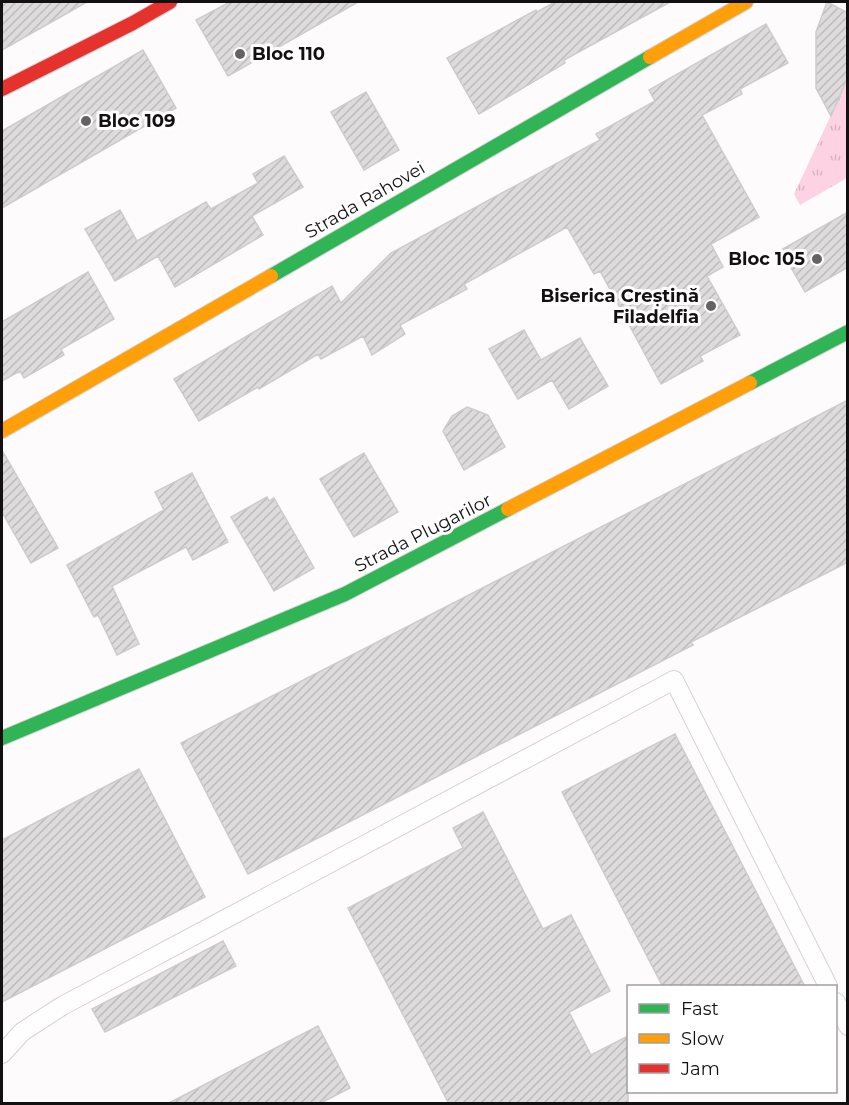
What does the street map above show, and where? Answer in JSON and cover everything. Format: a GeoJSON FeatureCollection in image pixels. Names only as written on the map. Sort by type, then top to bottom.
{"type":"FeatureCollection","features":[{"type":"Feature","properties":{"kind":"street"},"geometry":{"type":"LineString","coordinates":[[2,89],[170,2]]}},
{"type":"Feature","properties":{"kind":"street","name":"Strada Rahovei"},"geometry":{"type":"LineString","coordinates":[[2,430],[746,2]]}},
{"type":"Feature","properties":{"kind":"street","name":"Strada Plugarilor"},"geometry":{"type":"LineString","coordinates":[[2,738],[345,594],[848,332]]}},
{"type":"Feature","properties":{"kind":"lane"},"geometry":{"type":"LineString","coordinates":[[2,1054],[22,1032],[62,1006],[674,680],[827,985]]}},
{"type":"Feature","properties":{"kind":"lane"},"geometry":{"type":"LineString","coordinates":[[837,1004],[848,1026]]}},
{"type":"Feature","properties":{"kind":"green space"},"geometry":{"type":"Polygon","coordinates":[[[847,81],[847,178],[800,205],[794,194],[847,81]]]}},
{"type":"Feature","properties":{"kind":"building"},"geometry":{"type":"Polygon","coordinates":[[[2,2],[87,2],[2,50],[2,2]]]}},
{"type":"Feature","properties":{"kind":"building","name":"Bloc 110"},"geometry":{"type":"Polygon","coordinates":[[[230,2],[358,2],[228,76],[196,20],[230,2]]]}},
{"type":"Feature","properties":{"kind":"building"},"geometry":{"type":"Polygon","coordinates":[[[555,2],[670,2],[564,60],[565,63],[479,114],[447,58],[555,2]]]}},
{"type":"Feature","properties":{"kind":"building"},"geometry":{"type":"Polygon","coordinates":[[[827,2],[848,13],[848,77],[831,116],[816,88],[816,32],[827,2]]]}},
{"type":"Feature","properties":{"kind":"building"},"geometry":{"type":"Polygon","coordinates":[[[766,24],[788,63],[740,89],[742,94],[702,115],[759,217],[711,244],[723,267],[707,276],[740,335],[700,356],[703,361],[661,384],[600,271],[594,274],[567,227],[464,284],[467,289],[400,325],[405,334],[372,355],[363,336],[321,359],[318,354],[199,421],[174,379],[332,286],[341,303],[391,253],[600,140],[596,134],[655,101],[649,90],[766,24]]]}},
{"type":"Feature","properties":{"kind":"building","name":"Bloc 109"},"geometry":{"type":"Polygon","coordinates":[[[143,50],[176,108],[2,208],[2,131],[143,50]]]}},
{"type":"Feature","properties":{"kind":"building"},"geometry":{"type":"Polygon","coordinates":[[[366,92],[399,150],[364,170],[331,112],[366,92]]]}},
{"type":"Feature","properties":{"kind":"building"},"geometry":{"type":"Polygon","coordinates":[[[284,156],[303,187],[252,216],[263,235],[175,287],[158,256],[115,281],[85,229],[120,210],[137,241],[206,202],[211,209],[258,183],[253,174],[284,156]]]}},
{"type":"Feature","properties":{"kind":"building","name":"Bloc 105"},"geometry":{"type":"Polygon","coordinates":[[[848,212],[848,267],[805,292],[781,250],[848,212]]]}},
{"type":"Feature","properties":{"kind":"building"},"geometry":{"type":"Polygon","coordinates":[[[88,272],[114,319],[61,349],[64,355],[24,378],[20,371],[2,381],[2,322],[88,272]]]}},
{"type":"Feature","properties":{"kind":"building"},"geometry":{"type":"Polygon","coordinates":[[[524,330],[541,360],[580,338],[608,386],[569,409],[552,380],[518,399],[489,349],[524,330]]]}},
{"type":"Feature","properties":{"kind":"building"},"geometry":{"type":"Polygon","coordinates":[[[848,400],[848,562],[691,642],[693,645],[248,874],[181,743],[848,400]]]}},
{"type":"Feature","properties":{"kind":"building"},"geometry":{"type":"Polygon","coordinates":[[[467,407],[488,415],[505,447],[464,470],[443,431],[452,416],[467,407]]]}},
{"type":"Feature","properties":{"kind":"building"},"geometry":{"type":"Polygon","coordinates":[[[2,450],[58,548],[31,563],[2,512],[2,450]]]}},
{"type":"Feature","properties":{"kind":"building"},"geometry":{"type":"Polygon","coordinates":[[[364,453],[398,512],[354,537],[320,479],[364,453]]]}},
{"type":"Feature","properties":{"kind":"building"},"geometry":{"type":"Polygon","coordinates":[[[192,473],[228,542],[193,560],[186,547],[112,586],[139,644],[117,655],[98,615],[94,617],[67,565],[164,510],[155,492],[192,473]]]}},
{"type":"Feature","properties":{"kind":"building"},"geometry":{"type":"Polygon","coordinates":[[[267,497],[269,501],[274,498],[314,568],[274,591],[231,517],[267,497]]]}},
{"type":"Feature","properties":{"kind":"building"},"geometry":{"type":"Polygon","coordinates":[[[675,734],[804,985],[662,985],[562,792],[675,734]]]}},
{"type":"Feature","properties":{"kind":"building"},"geometry":{"type":"Polygon","coordinates":[[[139,769],[205,897],[2,1002],[2,840],[139,769]]]}},
{"type":"Feature","properties":{"kind":"building"},"geometry":{"type":"Polygon","coordinates":[[[483,812],[543,929],[571,915],[610,991],[569,1012],[591,1055],[627,1037],[628,1104],[449,1104],[348,908],[463,848],[453,828],[483,812]]]}},
{"type":"Feature","properties":{"kind":"building"},"geometry":{"type":"Polygon","coordinates":[[[223,941],[236,966],[105,1032],[92,1009],[223,941]]]}},
{"type":"Feature","properties":{"kind":"building"},"geometry":{"type":"Polygon","coordinates":[[[318,1026],[350,1088],[319,1104],[167,1104],[318,1026]]]}},
{"type":"Feature","properties":{"kind":"traffic: fast"},"geometry":{"type":"LineString","coordinates":[[271,276],[650,57]]}},
{"type":"Feature","properties":{"kind":"traffic: fast"},"geometry":{"type":"LineString","coordinates":[[750,383],[848,332]]}},
{"type":"Feature","properties":{"kind":"traffic: fast"},"geometry":{"type":"LineString","coordinates":[[2,738],[345,594],[508,509]]}},
{"type":"Feature","properties":{"kind":"traffic: slow"},"geometry":{"type":"LineString","coordinates":[[650,57],[746,2]]}},
{"type":"Feature","properties":{"kind":"traffic: slow"},"geometry":{"type":"LineString","coordinates":[[2,431],[271,276]]}},
{"type":"Feature","properties":{"kind":"traffic: slow"},"geometry":{"type":"LineString","coordinates":[[508,509],[750,383]]}},
{"type":"Feature","properties":{"kind":"traffic: jam"},"geometry":{"type":"LineString","coordinates":[[2,89],[170,2]]}},
{"type":"Feature","properties":{"kind":"place","name":"Bloc 110"},"geometry":{"type":"Point","coordinates":[240,54]}},
{"type":"Feature","properties":{"kind":"place","name":"Bloc 109"},"geometry":{"type":"Point","coordinates":[86,121]}},
{"type":"Feature","properties":{"kind":"place","name":"Bloc 105"},"geometry":{"type":"Point","coordinates":[817,259]}},
{"type":"Feature","properties":{"kind":"place","name":"Biserica Creștină Filadelfia"},"geometry":{"type":"Point","coordinates":[711,306]}}]}
